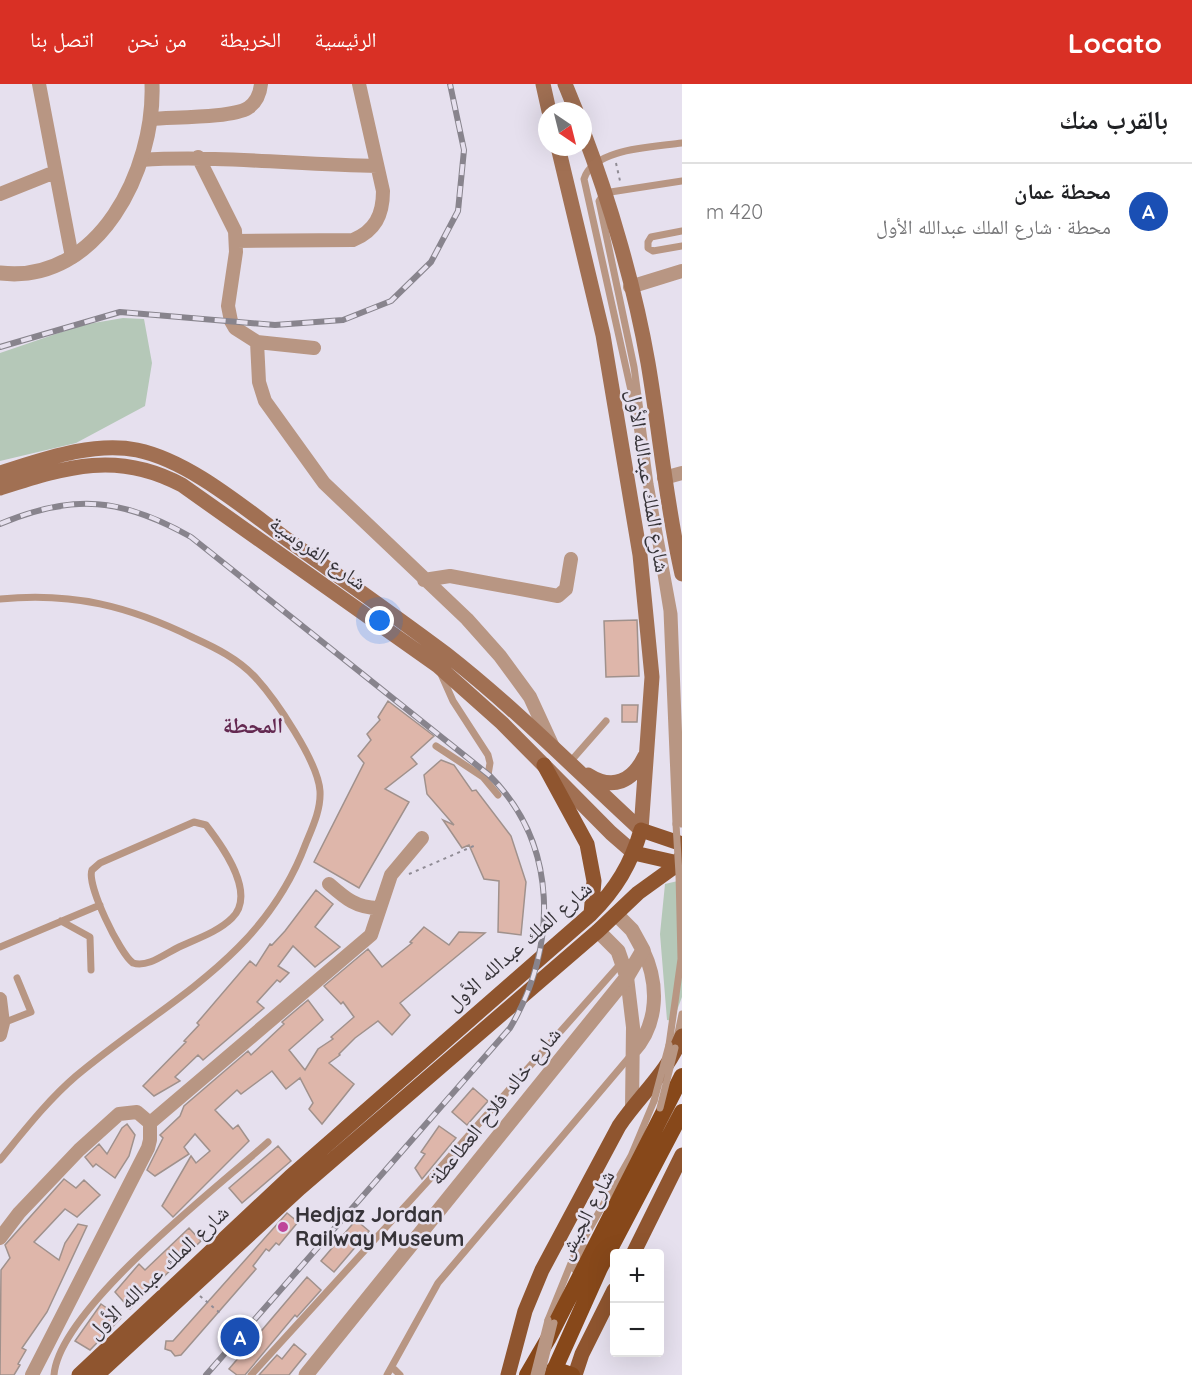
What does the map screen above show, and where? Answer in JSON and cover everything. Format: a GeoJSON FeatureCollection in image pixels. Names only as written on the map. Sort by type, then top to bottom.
{"type":"FeatureCollection","features":[{"type":"Feature","properties":{"kind":"highway","name":"شارع الجيش"},"geometry":{"type":"LineString","coordinates":[[527,1375],[548,1340],[682,1076]]}},
{"type":"Feature","properties":{"kind":"highway","name":"شارع الجيش"},"geometry":{"type":"LineString","coordinates":[[549,1373],[600,1268],[682,1112]]}},
{"type":"Feature","properties":{"kind":"highway"},"geometry":{"type":"LineString","coordinates":[[549,1373],[574,1375]]}},
{"type":"Feature","properties":{"kind":"main road"},"geometry":{"type":"LineString","coordinates":[[543,84],[547,102]]}},
{"type":"Feature","properties":{"kind":"main road"},"geometry":{"type":"LineString","coordinates":[[565,84],[572,102]]}},
{"type":"Feature","properties":{"kind":"main road","name":"شارع الملك عبدالله الأول"},"geometry":{"type":"LineString","coordinates":[[592,154],[630,287],[648,361],[671,527],[682,574]]}},
{"type":"Feature","properties":{"kind":"main road","name":"شارع الملك عبدالله الأول"},"geometry":{"type":"LineString","coordinates":[[79,1375],[290,1177],[591,914],[614,889],[634,853],[641,830],[649,748],[652,677],[640,555],[603,335],[560,156]]}},
{"type":"Feature","properties":{"kind":"main road","name":"شارع الفروسية"},"geometry":{"type":"LineString","coordinates":[[0,473],[44,460],[115,449],[148,453],[181,467],[242,506],[447,655],[553,747],[641,830],[682,844]]}},
{"type":"Feature","properties":{"kind":"main road","name":"شارع الفروسية"},"geometry":{"type":"LineString","coordinates":[[0,488],[66,470],[108,464],[126,464],[164,475],[203,498],[438,666],[502,723],[634,853]]}},
{"type":"Feature","properties":{"kind":"main road"},"geometry":{"type":"LineString","coordinates":[[569,763],[593,778],[614,784],[629,778],[636,772],[649,748]]}},
{"type":"Feature","properties":{"kind":"main road"},"geometry":{"type":"LineString","coordinates":[[544,765],[587,844],[594,881],[591,914]]}},
{"type":"Feature","properties":{"kind":"main road"},"geometry":{"type":"LineString","coordinates":[[634,853],[680,864]]}},
{"type":"Feature","properties":{"kind":"main road","name":"شارع الملك عبدالله الأول"},"geometry":{"type":"LineString","coordinates":[[97,1375],[300,1188],[598,931],[638,893],[680,864]]}},
{"type":"Feature","properties":{"kind":"main road"},"geometry":{"type":"LineString","coordinates":[[508,1375],[525,1311],[542,1269],[607,1147],[632,1107],[667,1068],[675,1043]]}},
{"type":"Feature","properties":{"kind":"main road"},"geometry":{"type":"LineString","coordinates":[[635,1249],[682,1155]]}},
{"type":"Feature","properties":{"kind":"main road"},"geometry":{"type":"LineString","coordinates":[[574,1375],[582,1354],[610,1300]]}},
{"type":"Feature","properties":{"kind":"street"},"geometry":{"type":"LineString","coordinates":[[39,84],[72,257]]}},
{"type":"Feature","properties":{"kind":"street"},"geometry":{"type":"LineString","coordinates":[[0,273],[33,274],[72,257],[97,237],[118,210],[130,189],[141,160],[151,119],[152,84]]}},
{"type":"Feature","properties":{"kind":"street"},"geometry":{"type":"LineString","coordinates":[[151,119],[235,113],[252,105],[260,94],[261,84]]}},
{"type":"Feature","properties":{"kind":"street"},"geometry":{"type":"LineString","coordinates":[[236,242],[353,240],[366,235],[374,225],[383,205],[359,84]]}},
{"type":"Feature","properties":{"kind":"street"},"geometry":{"type":"LineString","coordinates":[[141,160],[198,157],[377,166]]}},
{"type":"Feature","properties":{"kind":"street"},"geometry":{"type":"LineString","coordinates":[[198,157],[231,219],[236,242],[228,314],[235,328],[257,342],[314,348]]}},
{"type":"Feature","properties":{"kind":"street"},"geometry":{"type":"LineString","coordinates":[[0,194],[55,172]]}},
{"type":"Feature","properties":{"kind":"street"},"geometry":{"type":"LineString","coordinates":[[630,287],[682,271]]}},
{"type":"Feature","properties":{"kind":"street"},"geometry":{"type":"LineString","coordinates":[[257,342],[259,382],[269,406],[331,492],[467,619],[500,656],[530,697],[553,747]]}},
{"type":"Feature","properties":{"kind":"street"},"geometry":{"type":"LineString","coordinates":[[664,478],[682,473]]}},
{"type":"Feature","properties":{"kind":"street"},"geometry":{"type":"LineString","coordinates":[[424,580],[450,576],[558,596],[566,589],[571,559]]}},
{"type":"Feature","properties":{"kind":"street"},"geometry":{"type":"LineString","coordinates":[[150,1123],[371,935],[387,883],[422,838]]}},
{"type":"Feature","properties":{"kind":"street"},"geometry":{"type":"LineString","coordinates":[[329,884],[351,903],[367,908],[378,908]]}},
{"type":"Feature","properties":{"kind":"street"},"geometry":{"type":"LineString","coordinates":[[616,914],[632,930],[643,950],[653,979],[652,1019],[647,1035],[633,1052]]}},
{"type":"Feature","properties":{"kind":"street"},"geometry":{"type":"LineString","coordinates":[[598,931],[612,943],[623,960],[627,977],[633,1014],[632,1107]]}},
{"type":"Feature","properties":{"kind":"street","name":"شارع خالد فلاح العطاعطة"},"geometry":{"type":"LineString","coordinates":[[306,1375],[586,1015],[627,977],[643,950]]}},
{"type":"Feature","properties":{"kind":"street"},"geometry":{"type":"LineString","coordinates":[[0,999],[1,1029]]}},
{"type":"Feature","properties":{"kind":"street"},"geometry":{"type":"LineString","coordinates":[[0,1238],[20,1213],[79,1150],[120,1114],[136,1112],[150,1123],[148,1148],[32,1375]]}},
{"type":"Feature","properties":{"kind":"lane"},"geometry":{"type":"LineString","coordinates":[[680,824],[667,611],[630,386],[584,186],[586,173],[595,162],[614,155],[682,143]]}},
{"type":"Feature","properties":{"kind":"lane"},"geometry":{"type":"LineString","coordinates":[[534,1375],[574,1256],[631,1156],[675,1043],[681,958],[674,614],[654,508],[634,367],[599,201],[604,193],[622,188],[682,181]]}},
{"type":"Feature","properties":{"kind":"lane"},"geometry":{"type":"LineString","coordinates":[[682,231],[651,237],[648,242],[653,251],[682,246]]}},
{"type":"Feature","properties":{"kind":"lane"},"geometry":{"type":"LineString","coordinates":[[0,599],[42,597],[118,607],[161,622],[234,659],[265,688],[277,705],[316,772],[320,790],[319,807],[295,871],[275,905],[252,934],[220,966],[75,1077],[45,1106],[0,1160]]}},
{"type":"Feature","properties":{"kind":"lane"},"geometry":{"type":"LineString","coordinates":[[438,666],[453,701],[488,755],[490,763],[487,781]]}},
{"type":"Feature","properties":{"kind":"lane"},"geometry":{"type":"LineString","coordinates":[[569,763],[606,721]]}},
{"type":"Feature","properties":{"kind":"lane"},"geometry":{"type":"LineString","coordinates":[[436,746],[487,781],[498,795]]}},
{"type":"Feature","properties":{"kind":"lane"},"geometry":{"type":"LineString","coordinates":[[194,822],[206,825],[210,830],[239,879],[242,899],[233,917],[226,923],[148,963],[138,965],[126,956],[100,904],[90,880],[95,866],[194,822]]}},
{"type":"Feature","properties":{"kind":"lane"},"geometry":{"type":"LineString","coordinates":[[0,947],[100,904]]}},
{"type":"Feature","properties":{"kind":"lane"},"geometry":{"type":"LineString","coordinates":[[61,921],[90,937],[91,970]]}},
{"type":"Feature","properties":{"kind":"lane"},"geometry":{"type":"LineString","coordinates":[[250,1375],[429,1180],[586,1015],[623,960]]}},
{"type":"Feature","properties":{"kind":"lane"},"geometry":{"type":"LineString","coordinates":[[1,1029],[31,1012],[17,978]]}},
{"type":"Feature","properties":{"kind":"lane"},"geometry":{"type":"LineString","coordinates":[[549,1373],[551,1321],[579,1259],[637,1160],[660,1108],[682,1014]]}},
{"type":"Feature","properties":{"kind":"lane"},"geometry":{"type":"LineString","coordinates":[[387,1375],[438,1283],[633,1052]]}},
{"type":"Feature","properties":{"kind":"lane"},"geometry":{"type":"LineString","coordinates":[[54,1375],[74,1328],[101,1293],[268,1142]]}},
{"type":"Feature","properties":{"kind":"lane"},"geometry":{"type":"LineString","coordinates":[[392,1367],[400,1375]]}},
{"type":"Feature","properties":{"kind":"path"},"geometry":{"type":"LineString","coordinates":[[614,155],[622,188]]}},
{"type":"Feature","properties":{"kind":"path"},"geometry":{"type":"LineString","coordinates":[[387,883],[476,845]]}},
{"type":"Feature","properties":{"kind":"path"},"geometry":{"type":"LineString","coordinates":[[192,1288],[220,1313]]}},
{"type":"Feature","properties":{"kind":"green space"},"geometry":{"type":"Polygon","coordinates":[[[123,318],[144,319],[152,363],[145,406],[76,443],[0,461],[0,353],[82,325],[123,318]]]}},
{"type":"Feature","properties":{"kind":"green space"},"geometry":{"type":"Polygon","coordinates":[[[682,880],[682,997],[673,1021],[667,1020],[660,934],[665,884],[682,880]]]}},
{"type":"Feature","properties":{"kind":"building"},"geometry":{"type":"Polygon","coordinates":[[[637,620],[639,676],[606,677],[604,621],[637,620]]]}},
{"type":"Feature","properties":{"kind":"building"},"geometry":{"type":"Polygon","coordinates":[[[388,701],[434,736],[411,757],[417,764],[385,789],[409,802],[359,888],[314,862],[364,763],[358,756],[371,740],[367,734],[380,720],[378,717],[388,701]]]}},
{"type":"Feature","properties":{"kind":"building"},"geometry":{"type":"Polygon","coordinates":[[[622,705],[638,705],[637,722],[622,722],[622,705]]]}},
{"type":"Feature","properties":{"kind":"building"},"geometry":{"type":"Polygon","coordinates":[[[441,760],[454,765],[472,791],[476,790],[511,836],[526,882],[521,935],[498,932],[499,881],[484,879],[469,845],[462,848],[443,820],[454,825],[427,794],[424,775],[441,760]]]}},
{"type":"Feature","properties":{"kind":"building"},"geometry":{"type":"Polygon","coordinates":[[[316,890],[333,904],[315,927],[340,947],[315,967],[293,946],[278,966],[289,973],[280,982],[277,980],[257,1002],[264,1008],[203,1060],[198,1055],[175,1077],[180,1081],[154,1096],[143,1086],[186,1042],[184,1041],[199,1025],[197,1023],[250,961],[256,966],[270,944],[272,945],[285,931],[316,890]]]}},
{"type":"Feature","properties":{"kind":"building"},"geometry":{"type":"Polygon","coordinates":[[[424,927],[449,945],[459,932],[485,933],[400,1003],[410,1015],[392,1035],[378,1021],[355,1038],[340,1055],[329,1063],[354,1084],[322,1124],[309,1109],[313,1103],[300,1078],[286,1089],[272,1071],[241,1094],[237,1090],[215,1110],[233,1129],[238,1125],[249,1141],[173,1217],[162,1206],[191,1156],[196,1163],[210,1151],[195,1134],[184,1147],[189,1154],[155,1176],[147,1170],[163,1138],[160,1135],[180,1116],[184,1106],[248,1051],[251,1055],[284,1024],[282,1022],[308,1000],[323,1020],[289,1050],[305,1070],[318,1049],[333,1039],[331,1037],[354,1017],[343,1002],[341,1004],[324,986],[368,949],[382,967],[412,943],[410,942],[424,927]]]}},
{"type":"Feature","properties":{"kind":"building"},"geometry":{"type":"Polygon","coordinates":[[[473,1088],[488,1101],[467,1125],[452,1112],[473,1088]]]}},
{"type":"Feature","properties":{"kind":"building"},"geometry":{"type":"Polygon","coordinates":[[[127,1124],[135,1135],[129,1156],[115,1178],[96,1164],[93,1167],[85,1157],[99,1144],[107,1154],[122,1128],[127,1124]]]}},
{"type":"Feature","properties":{"kind":"building"},"geometry":{"type":"Polygon","coordinates":[[[439,1126],[456,1138],[422,1179],[415,1168],[425,1154],[421,1152],[439,1126]]]}},
{"type":"Feature","properties":{"kind":"building"},"geometry":{"type":"Polygon","coordinates":[[[278,1146],[291,1161],[242,1203],[229,1188],[278,1146]]]}},
{"type":"Feature","properties":{"kind":"building"},"geometry":{"type":"Polygon","coordinates":[[[64,1179],[76,1188],[84,1180],[100,1195],[77,1217],[65,1209],[34,1242],[59,1260],[65,1243],[78,1224],[87,1226],[47,1312],[22,1348],[26,1350],[18,1364],[20,1365],[14,1375],[0,1375],[1,1270],[10,1258],[5,1245],[64,1179]]]}},
{"type":"Feature","properties":{"kind":"building"},"geometry":{"type":"Polygon","coordinates":[[[287,1213],[298,1222],[279,1245],[276,1243],[269,1251],[266,1249],[253,1266],[256,1269],[181,1355],[175,1356],[171,1351],[165,1349],[166,1341],[173,1341],[287,1213]]]}},
{"type":"Feature","properties":{"kind":"building"},"geometry":{"type":"Polygon","coordinates":[[[356,1220],[369,1231],[334,1272],[321,1261],[356,1220]]]}},
{"type":"Feature","properties":{"kind":"building"},"geometry":{"type":"Polygon","coordinates":[[[189,1228],[201,1241],[130,1309],[115,1292],[139,1264],[145,1270],[189,1228]]]}},
{"type":"Feature","properties":{"kind":"building"},"geometry":{"type":"Polygon","coordinates":[[[307,1277],[321,1290],[297,1317],[295,1315],[245,1375],[237,1375],[229,1369],[307,1277]]]}},
{"type":"Feature","properties":{"kind":"building"},"geometry":{"type":"Polygon","coordinates":[[[101,1304],[121,1318],[90,1350],[75,1341],[101,1304]]]}},
{"type":"Feature","properties":{"kind":"building"},"geometry":{"type":"Polygon","coordinates":[[[294,1344],[306,1354],[289,1375],[259,1375],[277,1355],[282,1359],[294,1344]]]}},
{"type":"Feature","properties":{"kind":"railway"},"geometry":{"type":"LineString","coordinates":[[0,347],[120,312],[275,325],[343,320],[391,301],[431,262],[458,211],[464,150],[450,84]]}},
{"type":"Feature","properties":{"kind":"railway"},"geometry":{"type":"LineString","coordinates":[[0,524],[51,507],[97,504],[142,514],[191,537],[489,775],[512,802],[529,832],[539,864],[544,897],[543,931],[537,964],[526,997],[510,1028],[206,1375]]}},
{"type":"Feature","properties":{"kind":"place","name":"Hedjaz Jordan Railway Museum"},"geometry":{"type":"Point","coordinates":[283,1227]}},
{"type":"Feature","properties":{"kind":"place","name":"محطة عمان"},"geometry":{"type":"Point","coordinates":[240,1337]}},
{"type":"Feature","properties":{"kind":"district","name":"المحطة"},"geometry":{"type":"Point","coordinates":[253,725]}}]}
